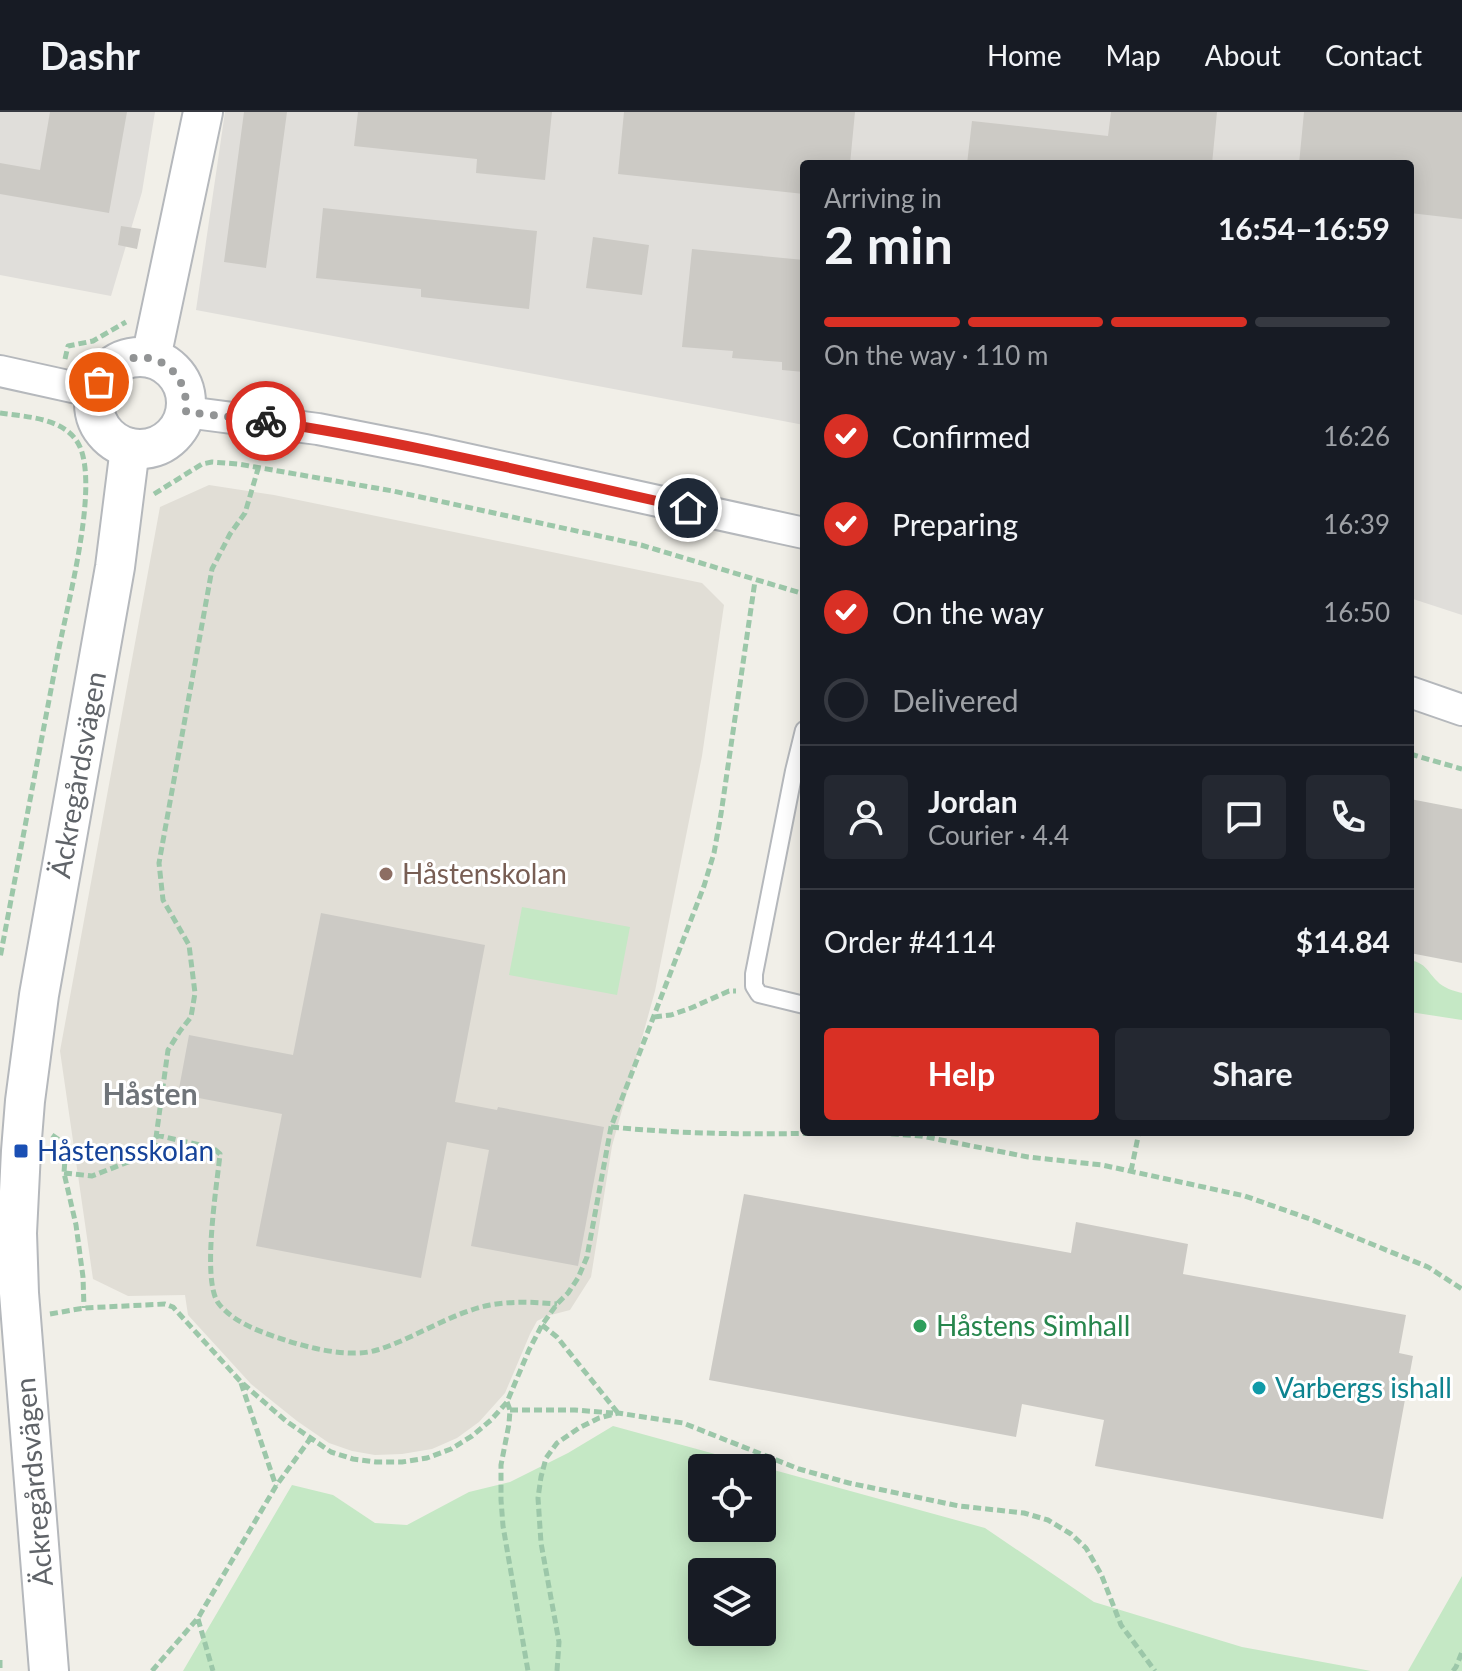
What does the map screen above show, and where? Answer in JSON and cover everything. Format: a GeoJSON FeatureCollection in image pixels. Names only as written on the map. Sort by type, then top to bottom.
{"type":"FeatureCollection","features":[{"type":"Feature","properties":{"kind":"street"},"geometry":{"type":"LineString","coordinates":[[151,358],[203,112]]}},
{"type":"Feature","properties":{"kind":"street"},"geometry":{"type":"LineString","coordinates":[[0,371],[78,387],[121,361],[151,358],[169,367],[182,383],[186,412],[179,429],[166,442],[149,449],[130,448],[113,441],[101,428],[94,410],[78,387]]}},
{"type":"Feature","properties":{"kind":"street"},"geometry":{"type":"LineString","coordinates":[[186,412],[318,429],[800,532]]}},
{"type":"Feature","properties":{"kind":"street","name":"Äckregårdsvägen"},"geometry":{"type":"LineString","coordinates":[[49,1671],[19,1293],[12,1100],[46,952],[115,567],[130,448]]}},
{"type":"Feature","properties":{"kind":"street"},"geometry":{"type":"LineString","coordinates":[[1414,693],[1462,710]]}},
{"type":"Feature","properties":{"kind":"lane"},"geometry":{"type":"LineString","coordinates":[[800,746],[754,974],[754,986],[759,994],[800,1004]]}},
{"type":"Feature","properties":{"kind":"path"},"geometry":{"type":"LineString","coordinates":[[53,423],[78,387],[68,346],[93,341],[129,318]]}},
{"type":"Feature","properties":{"kind":"path"},"geometry":{"type":"LineString","coordinates":[[0,413],[63,427],[80,449],[86,488],[77,557],[0,958]]}},
{"type":"Feature","properties":{"kind":"path"},"geometry":{"type":"LineString","coordinates":[[86,488],[146,497],[162,491],[202,464],[238,464],[393,491],[641,545],[800,593]]}},
{"type":"Feature","properties":{"kind":"path"},"geometry":{"type":"LineString","coordinates":[[64,1173],[92,1176],[154,1152],[168,1050],[191,1017],[195,993],[189,945],[163,900],[159,863],[212,569],[245,513],[258,469]]}},
{"type":"Feature","properties":{"kind":"path"},"geometry":{"type":"LineString","coordinates":[[42,1316],[84,1308],[165,1304],[173,1307],[241,1382],[310,1439],[331,1452],[353,1459],[402,1462],[427,1458],[451,1449],[491,1420],[507,1402],[542,1325],[578,1278],[587,1257],[611,1127],[689,928],[714,853],[755,581]]}},
{"type":"Feature","properties":{"kind":"path"},"geometry":{"type":"LineString","coordinates":[[1414,755],[1462,769]]}},
{"type":"Feature","properties":{"kind":"path"},"geometry":{"type":"LineString","coordinates":[[654,1017],[671,1015],[729,991],[754,986]]}},
{"type":"Feature","properties":{"kind":"path"},"geometry":{"type":"LineString","coordinates":[[611,1127],[668,1133],[800,1134]]}},
{"type":"Feature","properties":{"kind":"path"},"geometry":{"type":"LineString","coordinates":[[47,1132],[66,1145],[64,1173],[76,1225],[84,1308]]}},
{"type":"Feature","properties":{"kind":"path"},"geometry":{"type":"LineString","coordinates":[[156,1135],[213,1148],[220,1154],[211,1285],[217,1303],[237,1320],[269,1335],[302,1345],[360,1354],[379,1350],[489,1305],[524,1301],[557,1304]]}},
{"type":"Feature","properties":{"kind":"path"},"geometry":{"type":"LineString","coordinates":[[921,1136],[1028,1157],[1102,1165],[1245,1196],[1428,1267],[1462,1289]]}},
{"type":"Feature","properties":{"kind":"path"},"geometry":{"type":"LineString","coordinates":[[1131,1171],[1138,1136]]}},
{"type":"Feature","properties":{"kind":"path"},"geometry":{"type":"LineString","coordinates":[[542,1325],[557,1337],[618,1413]]}},
{"type":"Feature","properties":{"kind":"path"},"geometry":{"type":"LineString","coordinates":[[241,1382],[276,1486]]}},
{"type":"Feature","properties":{"kind":"path"},"geometry":{"type":"LineString","coordinates":[[507,1402],[509,1424],[501,1465],[503,1526],[528,1671]]}},
{"type":"Feature","properties":{"kind":"path"},"geometry":{"type":"LineString","coordinates":[[510,1410],[618,1413],[683,1423],[799,1469],[849,1483],[959,1506],[1024,1513],[1048,1520],[1086,1548],[1101,1574],[1121,1625],[1155,1671]]}},
{"type":"Feature","properties":{"kind":"path"},"geometry":{"type":"LineString","coordinates":[[557,1671],[559,1642],[541,1543],[538,1498],[541,1477],[546,1458],[557,1443],[599,1418],[618,1413]]}},
{"type":"Feature","properties":{"kind":"path"},"geometry":{"type":"LineString","coordinates":[[152,1671],[198,1618],[276,1486],[310,1439]]}},
{"type":"Feature","properties":{"kind":"path"},"geometry":{"type":"LineString","coordinates":[[198,1618],[213,1671]]}},
{"type":"Feature","properties":{"kind":"path"},"geometry":{"type":"LineString","coordinates":[[1453,1671],[1462,1652]]}},
{"type":"Feature","properties":{"kind":"path"},"geometry":{"type":"LineString","coordinates":[[0,1660],[0,1671]]}},
{"type":"Feature","properties":{"kind":"shaded area"},"geometry":{"type":"Polygon","coordinates":[[[0,112],[155,112],[142,192],[111,296],[0,275],[0,112]]]}},
{"type":"Feature","properties":{"kind":"shaded area"},"geometry":{"type":"Polygon","coordinates":[[[225,112],[1462,112],[1462,615],[1414,599],[1414,160],[800,160],[800,424],[196,310],[225,112]]]}},
{"type":"Feature","properties":{"kind":"shaded area","name":"Håstenskolan"},"geometry":{"type":"Polygon","coordinates":[[[209,485],[274,495],[702,583],[724,605],[702,756],[655,991],[612,1146],[591,1277],[570,1310],[537,1321],[505,1393],[479,1422],[457,1438],[432,1449],[375,1455],[329,1443],[251,1384],[188,1315],[185,1295],[128,1296],[93,1279],[60,1051],[160,507],[209,485]]]}},
{"type":"Feature","properties":{"kind":"green space"},"geometry":{"type":"Polygon","coordinates":[[[522,907],[630,927],[617,995],[509,975],[522,907]]]}},
{"type":"Feature","properties":{"kind":"green space"},"geometry":{"type":"Polygon","coordinates":[[[1414,961],[1423,966],[1442,986],[1462,993],[1462,1020],[1414,1013],[1414,961]]]}},
{"type":"Feature","properties":{"kind":"green space"},"geometry":{"type":"Polygon","coordinates":[[[613,1426],[715,1454],[688,1454],[688,1542],[776,1542],[776,1471],[985,1528],[1094,1602],[1242,1647],[1371,1671],[183,1671],[292,1485],[333,1495],[375,1523],[407,1525],[469,1492],[510,1482],[613,1426]]]}},
{"type":"Feature","properties":{"kind":"green space"},"geometry":{"type":"Polygon","coordinates":[[[1462,1576],[1462,1671],[1408,1671],[1462,1576]]]}},
{"type":"Feature","properties":{"kind":"building"},"geometry":{"type":"Polygon","coordinates":[[[50,112],[127,112],[109,213],[0,194],[0,163],[40,170],[50,112]]]}},
{"type":"Feature","properties":{"kind":"building"},"geometry":{"type":"Polygon","coordinates":[[[244,112],[287,112],[266,268],[224,262],[244,112]]]}},
{"type":"Feature","properties":{"kind":"building"},"geometry":{"type":"Polygon","coordinates":[[[358,112],[552,112],[545,180],[476,173],[477,159],[354,146],[358,112]]]}},
{"type":"Feature","properties":{"kind":"building"},"geometry":{"type":"Polygon","coordinates":[[[624,112],[855,112],[850,160],[800,160],[800,194],[618,174],[624,112]]]}},
{"type":"Feature","properties":{"kind":"building"},"geometry":{"type":"Polygon","coordinates":[[[1111,112],[1217,112],[1212,160],[967,160],[972,121],[1108,136],[1111,112]]]}},
{"type":"Feature","properties":{"kind":"building"},"geometry":{"type":"Polygon","coordinates":[[[1304,112],[1462,112],[1462,219],[1414,213],[1414,160],[1299,160],[1304,112]]]}},
{"type":"Feature","properties":{"kind":"building"},"geometry":{"type":"Polygon","coordinates":[[[323,208],[537,231],[529,309],[421,297],[421,289],[316,278],[323,208]]]}},
{"type":"Feature","properties":{"kind":"building"},"geometry":{"type":"Polygon","coordinates":[[[121,226],[141,229],[137,249],[118,245],[121,226]]]}},
{"type":"Feature","properties":{"kind":"building"},"geometry":{"type":"Polygon","coordinates":[[[593,237],[649,245],[642,295],[586,288],[593,237]]]}},
{"type":"Feature","properties":{"kind":"building"},"geometry":{"type":"Polygon","coordinates":[[[692,249],[800,260],[800,372],[782,370],[782,362],[732,358],[733,351],[682,347],[692,249]]]}},
{"type":"Feature","properties":{"kind":"building"},"geometry":{"type":"Polygon","coordinates":[[[1414,800],[1462,809],[1462,963],[1414,954],[1414,800]]]}},
{"type":"Feature","properties":{"kind":"building"},"geometry":{"type":"Polygon","coordinates":[[[321,913],[485,945],[455,1102],[604,1127],[578,1266],[471,1246],[489,1150],[447,1142],[421,1278],[256,1246],[282,1114],[178,1094],[189,1035],[293,1055],[321,913]]]}},
{"type":"Feature","properties":{"kind":"building"},"geometry":{"type":"Polygon","coordinates":[[[744,1194],[1071,1253],[1076,1222],[1188,1244],[1183,1274],[1406,1315],[1399,1353],[1413,1356],[1383,1519],[1095,1466],[1104,1420],[1022,1404],[1016,1437],[709,1380],[744,1194]]]}},
{"type":"Feature","properties":{"kind":"way so far"},"geometry":{"type":"LineString","coordinates":[[99,382],[121,361],[151,358],[169,367],[182,383],[186,412],[266,421]]}},
{"type":"Feature","properties":{"kind":"place","name":"Håstenskolan"},"geometry":{"type":"Point","coordinates":[386,874]}},
{"type":"Feature","properties":{"kind":"place","name":"Håstensskolan"},"geometry":{"type":"Point","coordinates":[21,1151]}},
{"type":"Feature","properties":{"kind":"place","name":"Håstens Simhall"},"geometry":{"type":"Point","coordinates":[920,1326]}},
{"type":"Feature","properties":{"kind":"place","name":"Varbergs ishall"},"geometry":{"type":"Point","coordinates":[1259,1388]}},
{"type":"Feature","properties":{"kind":"district","name":"Håsten"},"geometry":{"type":"Point","coordinates":[150,1095]}},
{"type":"Feature","properties":{"kind":"route"},"geometry":{"type":"LineString","coordinates":[[266,421],[425,450],[688,508]]}}]}
